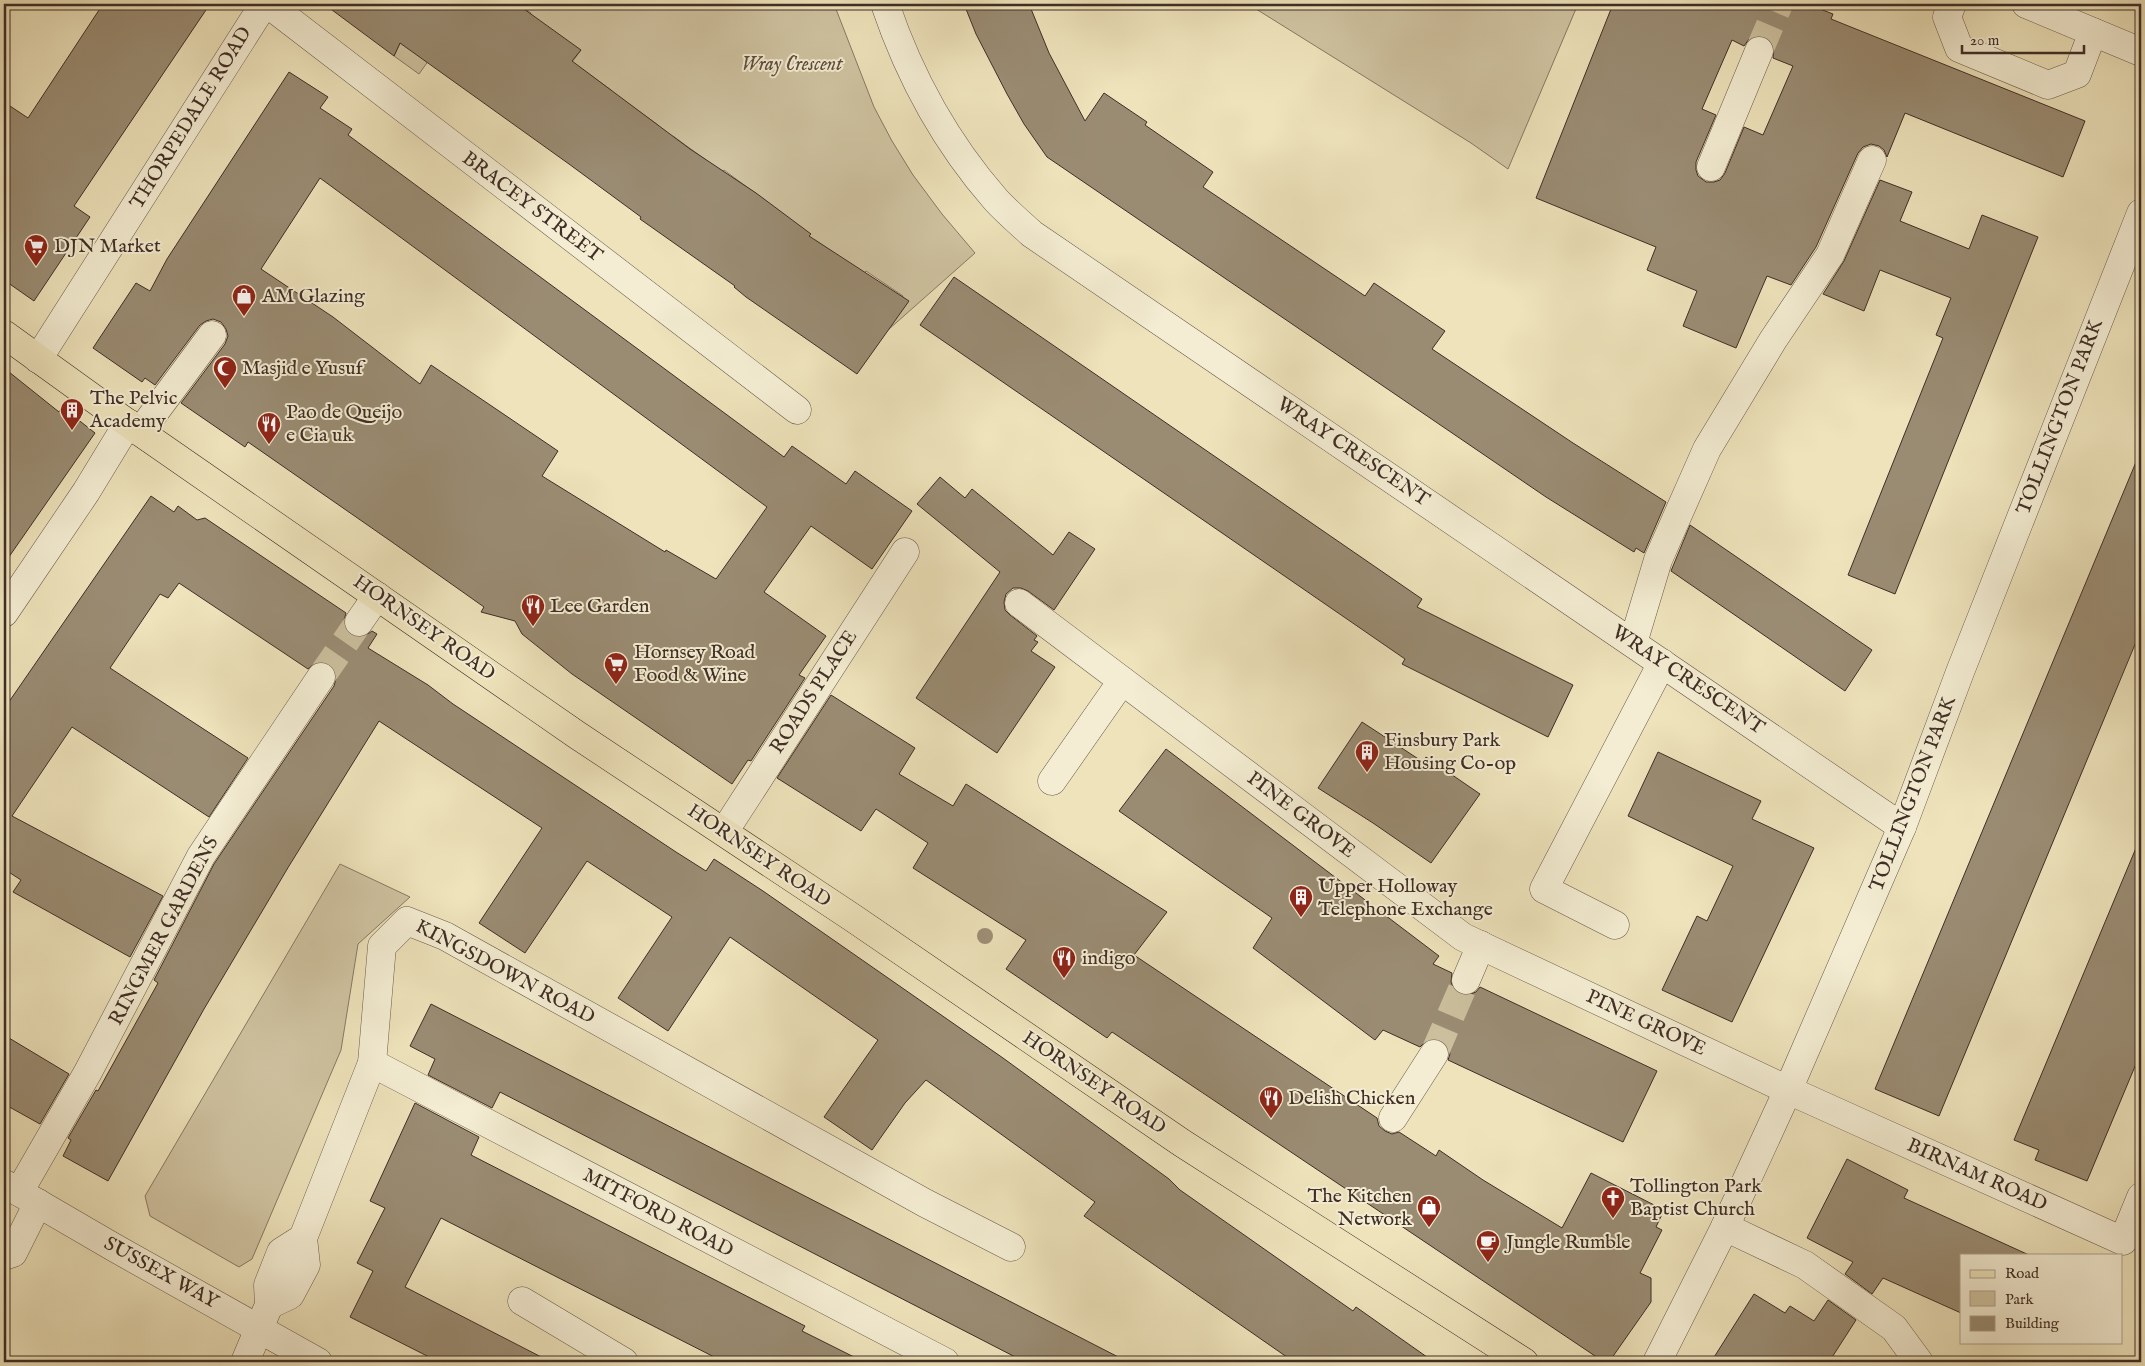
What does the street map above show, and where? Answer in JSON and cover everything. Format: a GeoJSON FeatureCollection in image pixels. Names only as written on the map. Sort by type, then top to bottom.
{"type":"FeatureCollection","features":[{"type":"Feature","properties":{"kind":"main road","name":"HORNSEY ROAD"},"geometry":{"type":"LineString","coordinates":[[4,334],[134,427],[577,735],[724,832],[1182,1143],[1524,1362]]}},
{"type":"Feature","properties":{"kind":"street","name":"THORPEDALE ROAD"},"geometry":{"type":"LineString","coordinates":[[38,359],[264,4]]}},
{"type":"Feature","properties":{"kind":"street","name":"BRACEY STREET"},"geometry":{"type":"LineString","coordinates":[[268,4],[797,410]]}},
{"type":"Feature","properties":{"kind":"street","name":"WRAY CRESCENT"},"geometry":{"type":"LineString","coordinates":[[885,4],[898,43],[938,120],[966,164],[997,201],[1032,234],[1902,827]]}},
{"type":"Feature","properties":{"kind":"street"},"geometry":{"type":"LineString","coordinates":[[1952,4],[1947,17],[1959,48],[2048,85],[2077,74],[2093,32]]}},
{"type":"Feature","properties":{"kind":"street"},"geometry":{"type":"LineString","coordinates":[[2026,4],[2141,52]]}},
{"type":"Feature","properties":{"kind":"street"},"geometry":{"type":"LineString","coordinates":[[1711,167],[1758,52]]}},
{"type":"Feature","properties":{"kind":"street"},"geometry":{"type":"LineString","coordinates":[[1633,643],[1658,560],[1707,449],[1774,340],[1830,255],[1872,160]]}},
{"type":"Feature","properties":{"kind":"street","name":"TOLLINGTON PARK"},"geometry":{"type":"LineString","coordinates":[[1657,1362],[1725,1227],[1788,1090],[1902,827],[1974,636],[2141,213]]}},
{"type":"Feature","properties":{"kind":"street"},"geometry":{"type":"LineString","coordinates":[[4,613],[86,492],[134,427],[212,334]]}},
{"type":"Feature","properties":{"kind":"street","name":"ROADS PLACE"},"geometry":{"type":"LineString","coordinates":[[724,832],[904,552]]}},
{"type":"Feature","properties":{"kind":"street"},"geometry":{"type":"LineString","coordinates":[[359,622],[378,596]]}},
{"type":"Feature","properties":{"kind":"street","name":"PINE GROVE"},"geometry":{"type":"LineString","coordinates":[[1019,603],[1455,931],[1788,1090]]}},
{"type":"Feature","properties":{"kind":"street"},"geometry":{"type":"LineString","coordinates":[[1615,925],[1544,889],[1662,663]]}},
{"type":"Feature","properties":{"kind":"street","name":"RINGMER GARDENS"},"geometry":{"type":"LineString","coordinates":[[4,1256],[13,1252],[21,1193],[88,1072],[201,856],[321,677]]}},
{"type":"Feature","properties":{"kind":"street"},"geometry":{"type":"LineString","coordinates":[[1052,781],[1122,681]]}},
{"type":"Feature","properties":{"kind":"street","name":"KINGSDOWN ROAD"},"geometry":{"type":"LineString","coordinates":[[264,1317],[290,1295],[306,1265],[303,1238],[372,1063],[382,946],[408,921],[445,936],[925,1204],[1010,1247]]}},
{"type":"Feature","properties":{"kind":"street"},"geometry":{"type":"LineString","coordinates":[[1466,980],[1481,945]]}},
{"type":"Feature","properties":{"kind":"street"},"geometry":{"type":"LineString","coordinates":[[1393,1118],[1434,1054]]}},
{"type":"Feature","properties":{"kind":"street","name":"MITFORD ROAD"},"geometry":{"type":"LineString","coordinates":[[372,1063],[944,1362]]}},
{"type":"Feature","properties":{"kind":"street","name":"BIRNAM ROAD"},"geometry":{"type":"LineString","coordinates":[[1788,1090],[2132,1245],[2141,1197]]}},
{"type":"Feature","properties":{"kind":"street","name":"SUSSEX WAY"},"geometry":{"type":"LineString","coordinates":[[21,1193],[264,1317],[318,1362]]}},
{"type":"Feature","properties":{"kind":"street"},"geometry":{"type":"LineString","coordinates":[[1725,1227],[1805,1265],[1894,1328],[1919,1362]]}},
{"type":"Feature","properties":{"kind":"street"},"geometry":{"type":"LineString","coordinates":[[522,1301],[618,1361]]}},
{"type":"Feature","properties":{"kind":"street"},"geometry":{"type":"LineString","coordinates":[[245,1362],[264,1317]]}},
{"type":"Feature","properties":{"kind":"green space"},"geometry":{"type":"Polygon","coordinates":[[[419,4],[469,4],[419,74],[394,56],[419,4]]]}},
{"type":"Feature","properties":{"kind":"green space","name":"Wray Crescent"},"geometry":{"type":"Polygon","coordinates":[[[518,4],[834,4],[874,107],[892,141],[913,175],[942,214],[975,253],[888,330],[903,296],[866,271],[843,303],[849,263],[815,240],[794,269],[789,266],[810,234],[724,170],[701,201],[706,160],[673,136],[640,152],[658,125],[625,101],[590,117],[611,90],[582,69],[552,89],[581,50],[503,53],[531,13],[518,4]]]}},
{"type":"Feature","properties":{"kind":"green space"},"geometry":{"type":"Polygon","coordinates":[[[1248,4],[1578,4],[1508,169],[1471,143],[1248,4]]]}},
{"type":"Feature","properties":{"kind":"green space"},"geometry":{"type":"Polygon","coordinates":[[[340,864],[410,897],[358,944],[341,1050],[252,1259],[239,1267],[150,1216],[145,1196],[340,864]]]}},
{"type":"Feature","properties":{"kind":"building"},"geometry":{"type":"Polygon","coordinates":[[[103,4],[210,4],[74,206],[90,217],[34,301],[4,280],[4,102],[28,118],[103,4]]]}},
{"type":"Feature","properties":{"kind":"building"},"geometry":{"type":"Polygon","coordinates":[[[324,4],[517,4],[581,50],[572,61],[690,149],[756,193],[811,234],[809,236],[909,301],[857,374],[746,297],[735,286],[640,219],[641,217],[569,164],[400,43],[394,56],[324,4]]]}},
{"type":"Feature","properties":{"kind":"building"},"geometry":{"type":"Polygon","coordinates":[[[964,4],[1029,4],[1049,53],[1085,121],[1104,93],[1147,122],[1145,125],[1213,172],[1203,187],[1365,296],[1374,283],[1445,331],[1432,349],[1573,443],[1666,502],[1644,553],[1636,548],[1634,552],[1546,497],[1047,157],[1024,124],[1007,94],[976,34],[964,4]]]}},
{"type":"Feature","properties":{"kind":"building"},"geometry":{"type":"Polygon","coordinates":[[[1613,4],[1807,4],[1833,14],[1831,19],[2085,121],[2063,177],[1905,113],[1887,157],[1884,150],[1879,146],[1871,144],[1863,147],[1858,153],[1816,247],[1791,285],[1767,276],[1736,348],[1683,326],[1697,291],[1647,270],[1656,247],[1536,198],[1613,4]],[[1756,36],[1749,39],[1744,46],[1732,40],[1702,109],[1716,115],[1696,162],[1698,176],[1706,182],[1720,180],[1725,173],[1744,127],[1763,135],[1793,66],[1773,58],[1774,48],[1771,41],[1764,36],[1756,36]]]}},
{"type":"Feature","properties":{"kind":"building"},"geometry":{"type":"Polygon","coordinates":[[[289,72],[328,97],[320,108],[352,129],[348,135],[784,457],[792,446],[846,484],[855,471],[912,511],[872,569],[811,526],[764,592],[826,636],[799,675],[805,678],[751,761],[748,760],[732,784],[572,674],[522,634],[515,621],[481,612],[484,607],[392,542],[248,442],[245,447],[181,403],[225,344],[228,336],[221,322],[213,319],[200,325],[155,385],[145,378],[142,382],[93,348],[136,283],[150,291],[167,259],[289,72]],[[320,178],[261,269],[333,317],[420,384],[431,365],[558,451],[542,476],[665,552],[666,550],[716,579],[767,507],[320,178]]]}},
{"type":"Feature","properties":{"kind":"building"},"geometry":{"type":"Polygon","coordinates":[[[1880,180],[1912,192],[1900,221],[1969,249],[1982,215],[2038,237],[1895,594],[1848,575],[1943,338],[1936,335],[1951,298],[1880,270],[1864,311],[1823,294],[1844,261],[1880,180]]]}},
{"type":"Feature","properties":{"kind":"building"},"geometry":{"type":"Polygon","coordinates":[[[954,277],[1422,599],[1417,607],[1573,685],[1548,737],[1402,664],[1405,659],[920,325],[954,277]]]}},
{"type":"Feature","properties":{"kind":"building"},"geometry":{"type":"Polygon","coordinates":[[[4,368],[59,412],[62,407],[95,433],[4,564],[4,368]]]}},
{"type":"Feature","properties":{"kind":"building"},"geometry":{"type":"Polygon","coordinates":[[[2141,450],[2141,630],[1939,1116],[1875,1089],[2141,450]]]}},
{"type":"Feature","properties":{"kind":"building"},"geometry":{"type":"Polygon","coordinates":[[[940,477],[965,498],[972,489],[1053,555],[1069,532],[1095,549],[1054,610],[1021,588],[1013,588],[1006,594],[1005,610],[1037,636],[1034,640],[1038,642],[1031,651],[1055,667],[997,753],[916,698],[1000,572],[917,504],[940,477]]]}},
{"type":"Feature","properties":{"kind":"building"},"geometry":{"type":"Polygon","coordinates":[[[151,496],[174,512],[178,506],[197,520],[205,518],[346,613],[344,620],[345,628],[351,635],[357,637],[365,636],[372,631],[377,634],[368,648],[428,685],[453,704],[676,852],[706,871],[714,859],[763,891],[1003,1058],[1169,1179],[1180,1190],[1353,1311],[1356,1307],[1434,1362],[1294,1362],[1084,1216],[1095,1202],[926,1080],[905,1103],[872,1150],[824,1117],[878,1040],[730,937],[668,1031],[618,998],[672,917],[587,861],[525,953],[479,923],[542,828],[379,721],[289,866],[204,1009],[108,1181],[63,1156],[71,1140],[68,1138],[96,1090],[98,1091],[158,983],[154,980],[214,864],[334,686],[336,679],[335,670],[329,664],[322,661],[315,663],[308,669],[179,583],[168,598],[160,594],[110,668],[248,758],[209,817],[72,727],[12,816],[163,896],[130,957],[13,892],[21,880],[4,869],[4,709],[151,496]]]}},
{"type":"Feature","properties":{"kind":"building"},"geometry":{"type":"Polygon","coordinates":[[[1690,525],[1872,650],[1845,691],[1671,571],[1690,525]]]}},
{"type":"Feature","properties":{"kind":"building"},"geometry":{"type":"Polygon","coordinates":[[[831,695],[915,748],[899,774],[953,806],[966,784],[1167,912],[1134,955],[1377,1118],[1379,1126],[1385,1131],[1392,1134],[1399,1132],[1436,1156],[1439,1150],[1483,1180],[1562,1228],[1591,1173],[1664,1210],[1656,1227],[1662,1230],[1640,1273],[1651,1278],[1651,1302],[1609,1362],[1604,1362],[1112,1032],[1107,1038],[1006,969],[1026,940],[913,868],[928,843],[876,809],[861,831],[777,778],[831,695]]]}},
{"type":"Feature","properties":{"kind":"building"},"geometry":{"type":"Polygon","coordinates":[[[1362,722],[1423,762],[1426,757],[1480,794],[1431,863],[1318,788],[1362,722]]]}},
{"type":"Feature","properties":{"kind":"building","name":"Upper Holloway Telephone Exchange"},"geometry":{"type":"Polygon","coordinates":[[[1166,749],[1439,956],[1433,964],[1452,973],[1451,982],[1454,990],[1459,994],[1468,995],[1476,992],[1480,987],[1657,1071],[1623,1142],[1448,1060],[1450,1054],[1448,1047],[1442,1041],[1435,1038],[1427,1040],[1420,1047],[1383,1030],[1375,1040],[1253,948],[1272,918],[1119,811],[1166,749]]]}},
{"type":"Feature","properties":{"kind":"building"},"geometry":{"type":"Polygon","coordinates":[[[1658,752],[1761,801],[1752,819],[1814,848],[1732,1022],[1662,990],[1697,916],[1707,921],[1733,866],[1628,816],[1658,752]]]}},
{"type":"Feature","properties":{"kind":"building"},"geometry":{"type":"Polygon","coordinates":[[[2141,836],[2141,1052],[2087,1181],[2035,1160],[2039,1150],[2014,1140],[2141,836]]]}},
{"type":"Feature","properties":{"kind":"building"},"geometry":{"type":"Polygon","coordinates":[[[431,1004],[1128,1362],[1025,1362],[500,1092],[492,1108],[428,1075],[435,1059],[410,1046],[431,1004]]]}},
{"type":"Feature","properties":{"kind":"building"},"geometry":{"type":"Polygon","coordinates":[[[4,1035],[69,1074],[40,1124],[4,1104],[4,1035]]]}},
{"type":"Feature","properties":{"kind":"building"},"geometry":{"type":"Polygon","coordinates":[[[415,1103],[479,1137],[471,1155],[805,1326],[802,1331],[864,1362],[724,1362],[441,1218],[405,1287],[551,1362],[439,1362],[350,1317],[373,1271],[357,1263],[385,1208],[370,1201],[415,1103]]]}},
{"type":"Feature","properties":{"kind":"building"},"geometry":{"type":"Polygon","coordinates":[[[1847,1159],[1908,1190],[1904,1198],[2027,1254],[1960,1254],[1960,1313],[1883,1278],[1872,1294],[1845,1274],[1853,1262],[1807,1238],[1847,1159]]]}},
{"type":"Feature","properties":{"kind":"building"},"geometry":{"type":"Polygon","coordinates":[[[1754,1294],[1785,1313],[1790,1306],[1814,1321],[1828,1300],[1856,1320],[1829,1362],[1711,1362],[1754,1294]]]}},
{"type":"Feature","properties":{"kind":"tunnel"},"geometry":{"type":"LineString","coordinates":[[1759,51],[1779,4]]}},
{"type":"Feature","properties":{"kind":"tunnel"},"geometry":{"type":"LineString","coordinates":[[321,677],[359,622]]}},
{"type":"Feature","properties":{"kind":"tunnel"},"geometry":{"type":"LineString","coordinates":[[1434,1054],[1466,980]]}},
{"type":"Feature","properties":{"kind":"place","name":"DJN Market"},"geometry":{"type":"Point","coordinates":[36,267]}},
{"type":"Feature","properties":{"kind":"place","name":"AM Glazing"},"geometry":{"type":"Point","coordinates":[244,317]}},
{"type":"Feature","properties":{"kind":"place","name":"Masjid e Yusuf"},"geometry":{"type":"Point","coordinates":[225,389]}},
{"type":"Feature","properties":{"kind":"place","name":"The Pelvic Academy"},"geometry":{"type":"Point","coordinates":[72,431]}},
{"type":"Feature","properties":{"kind":"place","name":"Pao de Queijo e Cia uk"},"geometry":{"type":"Point","coordinates":[269,445]}},
{"type":"Feature","properties":{"kind":"place","name":"Lee Garden"},"geometry":{"type":"Point","coordinates":[533,627]}},
{"type":"Feature","properties":{"kind":"place","name":"Hornsey Road Food & Wine"},"geometry":{"type":"Point","coordinates":[616,685]}},
{"type":"Feature","properties":{"kind":"place","name":"Finsbury Park Housing Co-op"},"geometry":{"type":"Point","coordinates":[1367,773]}},
{"type":"Feature","properties":{"kind":"place","name":"Upper Holloway Telephone Exchange"},"geometry":{"type":"Point","coordinates":[1301,918]}},
{"type":"Feature","properties":{"kind":"place","name":"indigo"},"geometry":{"type":"Point","coordinates":[1064,979]}},
{"type":"Feature","properties":{"kind":"place","name":"Delish Chicken"},"geometry":{"type":"Point","coordinates":[1271,1119]}},
{"type":"Feature","properties":{"kind":"place","name":"Tollington Park Baptist Church"},"geometry":{"type":"Point","coordinates":[1613,1219]}},
{"type":"Feature","properties":{"kind":"place","name":"The Kitchen Network"},"geometry":{"type":"Point","coordinates":[1429,1228]}},
{"type":"Feature","properties":{"kind":"place","name":"Jungle Rumble"},"geometry":{"type":"Point","coordinates":[1488,1263]}}]}
